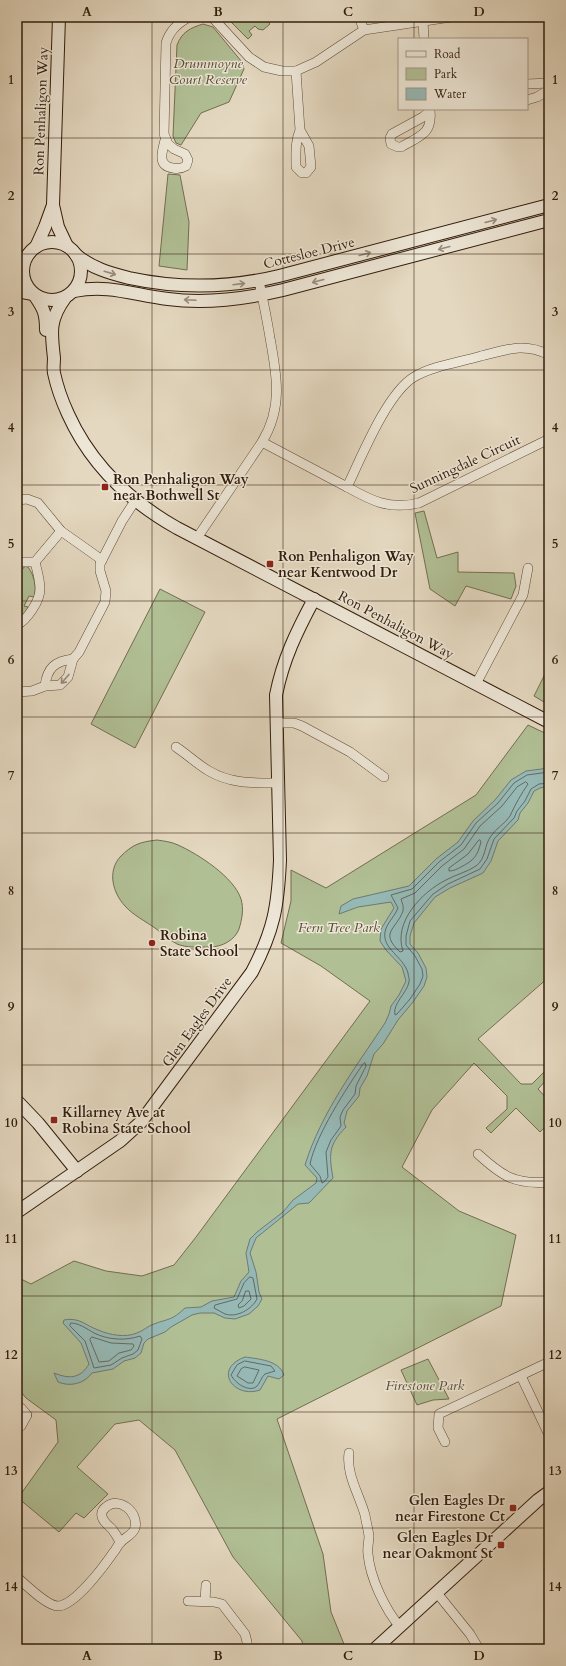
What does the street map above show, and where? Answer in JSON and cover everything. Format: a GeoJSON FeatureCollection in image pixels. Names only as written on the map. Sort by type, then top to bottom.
{"type":"FeatureCollection","features":[{"type":"Feature","properties":{"kind":"street","name":"Ron Penhaligon Way"},"geometry":{"type":"LineString","coordinates":[[59,17],[53,206],[58,227],[67,246]]}},
{"type":"Feature","properties":{"kind":"street"},"geometry":{"type":"LineString","coordinates":[[165,140],[163,118],[166,43],[174,28],[190,17]]}},
{"type":"Feature","properties":{"kind":"street"},"geometry":{"type":"LineString","coordinates":[[212,17],[249,57],[264,68],[282,71],[296,71],[316,62],[364,30],[451,17]]}},
{"type":"Feature","properties":{"kind":"street"},"geometry":{"type":"LineString","coordinates":[[359,17],[364,30]]}},
{"type":"Feature","properties":{"kind":"street"},"geometry":{"type":"LineString","coordinates":[[423,21],[424,38]]}},
{"type":"Feature","properties":{"kind":"street"},"geometry":{"type":"LineString","coordinates":[[296,71],[300,130]]}},
{"type":"Feature","properties":{"kind":"street"},"geometry":{"type":"LineString","coordinates":[[528,84],[549,83]]}},
{"type":"Feature","properties":{"kind":"street"},"geometry":{"type":"LineString","coordinates":[[528,100],[537,97],[549,90]]}},
{"type":"Feature","properties":{"kind":"street"},"geometry":{"type":"LineString","coordinates":[[430,110],[432,119],[429,128],[421,136],[398,147],[391,144],[390,138],[392,134],[423,117],[430,110]]}},
{"type":"Feature","properties":{"kind":"street","name":"Cottesloe Drive"},"geometry":{"type":"LineString","coordinates":[[76,255],[91,265],[107,272],[164,284],[208,287],[259,281],[549,205]]}},
{"type":"Feature","properties":{"kind":"street","name":"Ron Penhaligon Way"},"geometry":{"type":"LineString","coordinates":[[36,247],[53,206]]}},
{"type":"Feature","properties":{"kind":"street","name":"Cottesloe Drive"},"geometry":{"type":"LineString","coordinates":[[70,294],[92,288],[110,288],[168,299],[231,299],[262,295],[549,220]]}},
{"type":"Feature","properties":{"kind":"street"},"geometry":{"type":"LineString","coordinates":[[17,291],[28,292],[41,299],[52,301],[70,294],[79,283],[81,273],[80,264],[76,255],[67,246],[50,242],[36,247],[21,262],[23,278],[26,286],[34,295]]}},
{"type":"Feature","properties":{"kind":"street"},"geometry":{"type":"LineString","coordinates":[[197,538],[262,442],[274,419],[277,375],[259,281]]}},
{"type":"Feature","properties":{"kind":"street","name":"Ron Penhaligon Way"},"geometry":{"type":"LineString","coordinates":[[54,372],[52,321],[55,313],[70,294]]}},
{"type":"Feature","properties":{"kind":"street","name":"Ron Penhaligon Way"},"geometry":{"type":"LineString","coordinates":[[34,295],[43,307],[46,316],[46,354],[54,372],[66,409],[80,438],[104,472],[135,501],[159,518],[549,722]]}},
{"type":"Feature","properties":{"kind":"street"},"geometry":{"type":"LineString","coordinates":[[347,487],[387,408],[401,388],[411,379],[428,371],[517,347],[537,350],[549,355]]}},
{"type":"Feature","properties":{"kind":"street","name":"Sunningdale Circuit"},"geometry":{"type":"LineString","coordinates":[[262,442],[369,499],[389,506],[405,506],[419,503],[549,439]]}},
{"type":"Feature","properties":{"kind":"street"},"geometry":{"type":"LineString","coordinates":[[17,500],[27,499],[38,503],[61,531],[102,560]]}},
{"type":"Feature","properties":{"kind":"street"},"geometry":{"type":"LineString","coordinates":[[17,692],[32,691],[45,686],[56,686],[65,682],[71,671],[73,659],[79,652],[105,602],[106,591],[100,567],[102,560],[122,521],[135,501]]}},
{"type":"Feature","properties":{"kind":"street"},"geometry":{"type":"LineString","coordinates":[[17,625],[25,620],[40,593],[35,562],[61,531]]}},
{"type":"Feature","properties":{"kind":"street"},"geometry":{"type":"LineString","coordinates":[[17,562],[35,562]]}},
{"type":"Feature","properties":{"kind":"street"},"geometry":{"type":"LineString","coordinates":[[476,684],[523,595],[528,568]]}},
{"type":"Feature","properties":{"kind":"street","name":"Glen Eagles Drive"},"geometry":{"type":"LineString","coordinates":[[17,1212],[120,1141],[141,1122],[252,972],[268,938],[277,906],[280,860],[276,695],[281,671],[292,642],[314,599]]}},
{"type":"Feature","properties":{"kind":"street"},"geometry":{"type":"LineString","coordinates":[[45,686],[47,674],[52,666],[61,661],[73,659]]}},
{"type":"Feature","properties":{"kind":"street"},"geometry":{"type":"LineString","coordinates":[[277,723],[294,723],[302,726],[350,752],[384,777]]}},
{"type":"Feature","properties":{"kind":"street"},"geometry":{"type":"LineString","coordinates":[[176,748],[208,771],[226,780],[241,783],[278,783]]}},
{"type":"Feature","properties":{"kind":"street"},"geometry":{"type":"LineString","coordinates":[[17,1101],[38,1123],[77,1171]]}},
{"type":"Feature","properties":{"kind":"street"},"geometry":{"type":"LineString","coordinates":[[478,1154],[497,1171],[518,1181],[535,1183],[549,1182]]}},
{"type":"Feature","properties":{"kind":"street"},"geometry":{"type":"LineString","coordinates":[[445,1442],[438,1428],[439,1414],[549,1362]]}},
{"type":"Feature","properties":{"kind":"street"},"geometry":{"type":"LineString","coordinates":[[521,1376],[549,1435]]}},
{"type":"Feature","properties":{"kind":"street"},"geometry":{"type":"LineString","coordinates":[[17,1407],[21,1408],[27,1415],[21,1426],[17,1427]]}},
{"type":"Feature","properties":{"kind":"street"},"geometry":{"type":"LineString","coordinates":[[349,1452],[348,1462],[350,1473],[365,1515],[368,1535],[368,1554],[375,1580],[389,1612],[400,1626]]}},
{"type":"Feature","properties":{"kind":"street"},"geometry":{"type":"LineString","coordinates":[[374,1649],[538,1500],[549,1492]]}},
{"type":"Feature","properties":{"kind":"street"},"geometry":{"type":"LineString","coordinates":[[17,1577],[50,1604],[59,1606],[78,1596],[113,1554],[120,1542]]}},
{"type":"Feature","properties":{"kind":"street"},"geometry":{"type":"LineString","coordinates":[[205,1601],[206,1585]]}},
{"type":"Feature","properties":{"kind":"street"},"geometry":{"type":"LineString","coordinates":[[437,1593],[470,1634],[479,1649]]}},
{"type":"Feature","properties":{"kind":"street"},"geometry":{"type":"LineString","coordinates":[[188,1601],[218,1602],[222,1604],[245,1634],[247,1649]]}},
{"type":"Feature","properties":{"kind":"green space"},"geometry":{"type":"Polygon","coordinates":[[[226,17],[269,17],[266,19],[270,24],[263,30],[258,29],[255,26],[249,31],[252,35],[248,39],[226,17]]]}},
{"type":"Feature","properties":{"kind":"green space","name":"Drummoyne Court Reserve"},"geometry":{"type":"Polygon","coordinates":[[[203,24],[213,27],[242,62],[244,69],[229,102],[201,113],[181,145],[176,143],[173,136],[177,45],[181,37],[187,31],[203,24]]]}},
{"type":"Feature","properties":{"kind":"green space"},"geometry":{"type":"Polygon","coordinates":[[[168,174],[180,175],[189,222],[187,270],[159,266],[168,174]]]}},
{"type":"Feature","properties":{"kind":"green space"},"geometry":{"type":"Polygon","coordinates":[[[424,511],[437,558],[458,552],[458,572],[514,573],[516,586],[511,599],[466,586],[455,606],[430,589],[415,513],[424,511]]]}},
{"type":"Feature","properties":{"kind":"green space"},"geometry":{"type":"Polygon","coordinates":[[[24,566],[28,567],[32,574],[35,585],[35,593],[34,597],[29,596],[24,606],[28,607],[25,614],[17,620],[17,568],[24,568],[24,566]]]}},
{"type":"Feature","properties":{"kind":"green space"},"geometry":{"type":"Polygon","coordinates":[[[160,589],[205,612],[135,748],[91,724],[160,589]]]}},
{"type":"Feature","properties":{"kind":"green space"},"geometry":{"type":"Polygon","coordinates":[[[549,666],[549,705],[534,696],[549,666]]]}},
{"type":"Feature","properties":{"kind":"green space","name":"Fern Tree Park"},"geometry":{"type":"Polygon","coordinates":[[[528,725],[549,735],[549,977],[478,1039],[521,1084],[532,1084],[549,1067],[549,1077],[538,1089],[549,1101],[549,1123],[540,1132],[516,1108],[491,1133],[486,1128],[507,1109],[507,1096],[474,1063],[432,1110],[402,1167],[459,1211],[516,1235],[501,1306],[277,1419],[323,1554],[331,1612],[346,1649],[303,1649],[302,1641],[233,1557],[175,1450],[139,1420],[115,1424],[77,1467],[108,1494],[84,1518],[76,1513],[59,1532],[18,1498],[58,1442],[56,1420],[26,1398],[17,1387],[17,1277],[31,1284],[74,1261],[106,1271],[142,1276],[174,1265],[370,1001],[321,966],[281,943],[291,901],[291,870],[326,888],[476,795],[528,725]]]}},
{"type":"Feature","properties":{"kind":"green space"},"geometry":{"type":"Polygon","coordinates":[[[157,840],[176,844],[205,860],[223,875],[237,891],[242,903],[242,918],[237,933],[231,940],[215,947],[193,947],[177,944],[135,915],[121,901],[117,895],[113,882],[116,863],[120,857],[133,846],[157,840]]]}},
{"type":"Feature","properties":{"kind":"green space","name":"Firestone Park"},"geometry":{"type":"Polygon","coordinates":[[[428,1359],[449,1399],[433,1400],[417,1405],[401,1370],[428,1359]]]}},
{"type":"Feature","properties":{"kind":"water"},"geometry":{"type":"Polygon","coordinates":[[[549,768],[549,786],[534,791],[528,803],[520,813],[518,820],[498,841],[491,861],[483,873],[450,888],[435,897],[414,923],[410,936],[410,944],[418,953],[426,968],[427,977],[424,986],[398,1020],[383,1044],[374,1054],[367,1076],[360,1088],[359,1096],[347,1111],[344,1123],[346,1127],[336,1139],[331,1151],[333,1178],[309,1203],[298,1204],[256,1238],[250,1253],[262,1299],[258,1306],[249,1314],[235,1319],[225,1318],[214,1313],[200,1313],[192,1315],[165,1332],[148,1339],[144,1343],[141,1353],[135,1358],[124,1361],[113,1369],[92,1373],[85,1380],[76,1384],[63,1384],[58,1382],[54,1373],[69,1377],[78,1375],[86,1369],[89,1364],[81,1343],[63,1323],[64,1320],[69,1319],[82,1322],[107,1333],[132,1335],[152,1325],[170,1319],[185,1308],[201,1307],[212,1301],[234,1297],[241,1281],[249,1272],[246,1253],[250,1239],[283,1212],[293,1200],[316,1183],[317,1178],[305,1165],[320,1127],[340,1091],[385,1023],[391,1006],[399,995],[406,981],[402,967],[386,950],[380,941],[381,929],[394,908],[391,902],[358,907],[339,914],[341,906],[353,899],[409,886],[436,859],[458,842],[473,821],[495,800],[511,780],[526,771],[549,768]]]}},
{"type":"Feature","properties":{"kind":"water"},"geometry":{"type":"Polygon","coordinates":[[[245,1357],[273,1363],[278,1366],[284,1375],[279,1379],[268,1376],[260,1390],[251,1392],[235,1387],[230,1381],[228,1375],[230,1368],[235,1362],[245,1357]]]}},
{"type":"Feature","properties":{"kind":"place","name":"Ron Penhaligon Way near Bothwell St"},"geometry":{"type":"Point","coordinates":[105,487]}},
{"type":"Feature","properties":{"kind":"place","name":"Ron Penhaligon Way near Kentwood Dr"},"geometry":{"type":"Point","coordinates":[270,564]}},
{"type":"Feature","properties":{"kind":"place","name":"Robina State School"},"geometry":{"type":"Point","coordinates":[152,943]}},
{"type":"Feature","properties":{"kind":"place","name":"Killarney Ave at Robina State School"},"geometry":{"type":"Point","coordinates":[54,1120]}},
{"type":"Feature","properties":{"kind":"place","name":"Glen Eagles Dr near Firestone Ct"},"geometry":{"type":"Point","coordinates":[513,1508]}},
{"type":"Feature","properties":{"kind":"place","name":"Glen Eagles Dr near Oakmont St"},"geometry":{"type":"Point","coordinates":[501,1545]}}]}
